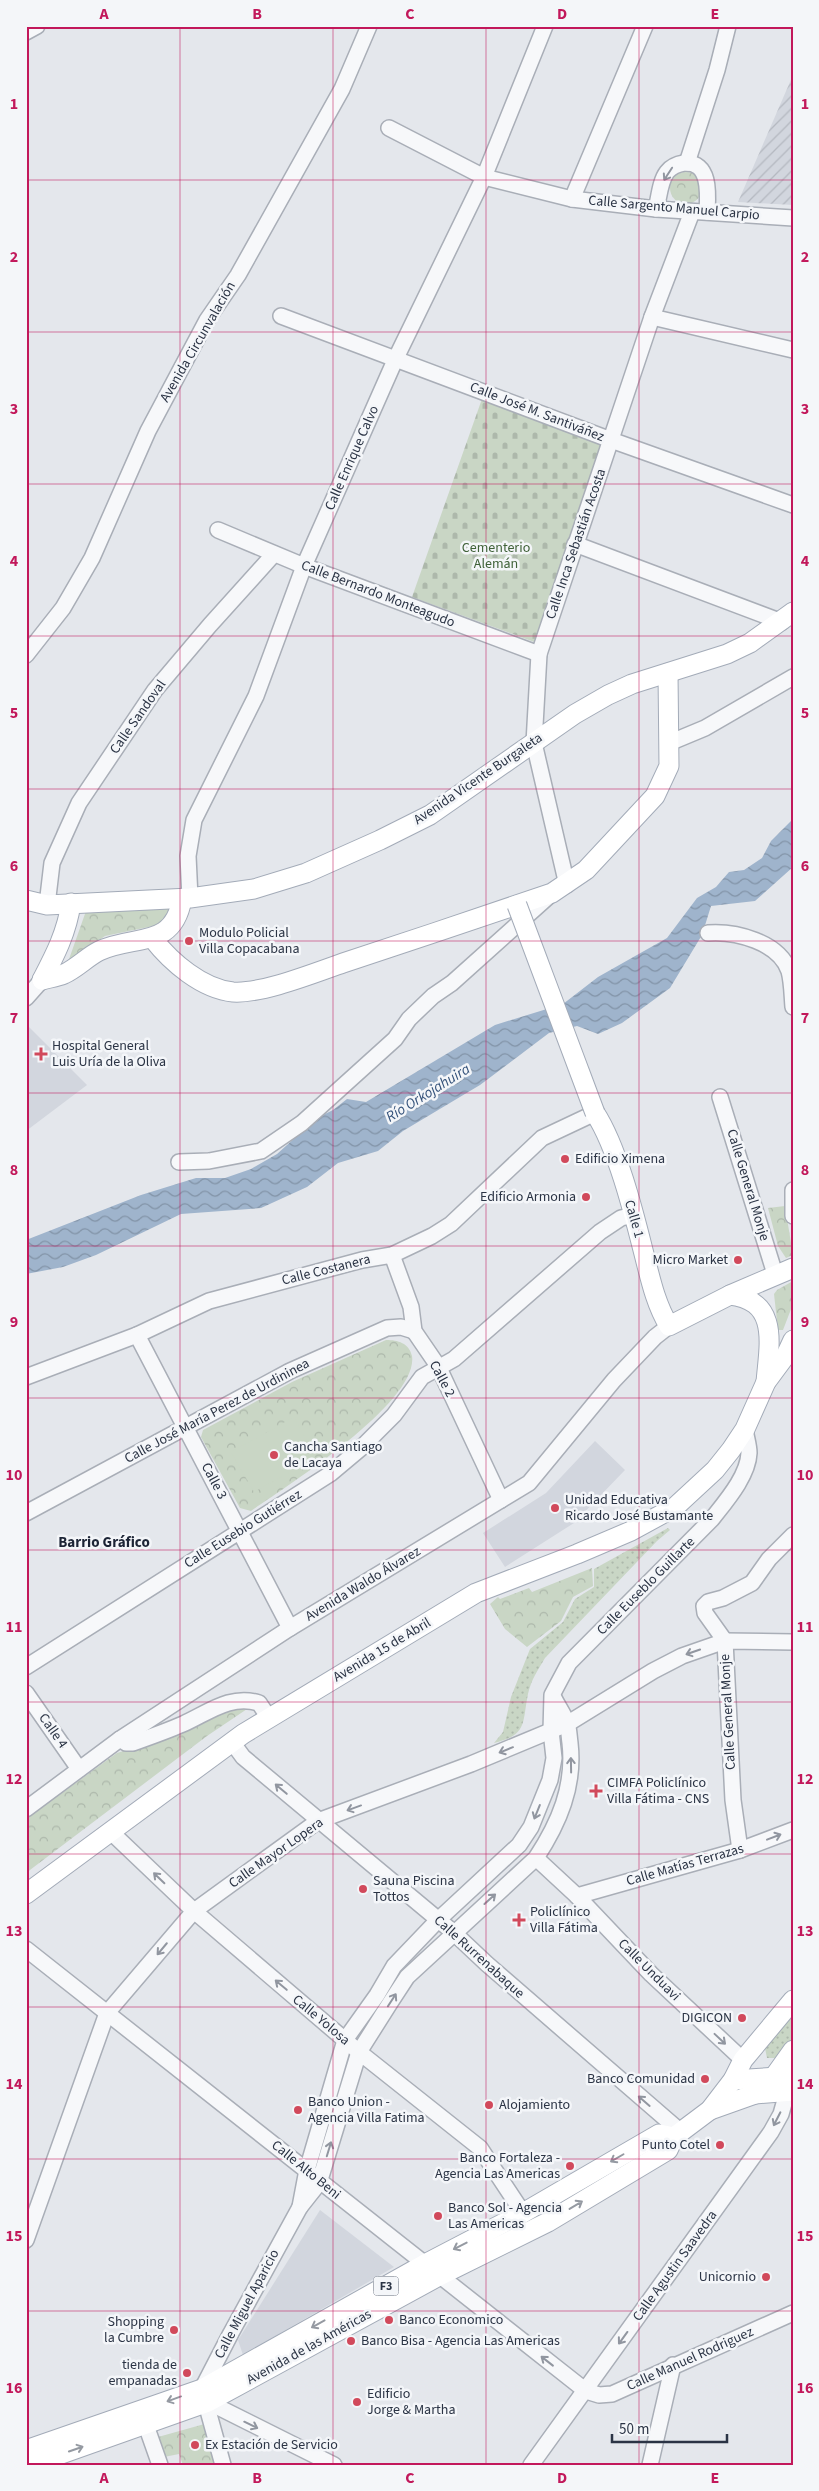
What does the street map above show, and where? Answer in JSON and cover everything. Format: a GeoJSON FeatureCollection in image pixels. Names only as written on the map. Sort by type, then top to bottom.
{"type":"FeatureCollection","features":[{"type":"Feature","properties":{"kind":"main road","name":"Avenida Vicente Burgaleta"},"geometry":{"type":"LineString","coordinates":[[26,900],[47,904],[71,904],[186,898],[254,889],[306,873],[430,815],[534,743],[608,695],[632,684],[728,654],[750,642],[787,617]]}},
{"type":"Feature","properties":{"kind":"main road"},"geometry":{"type":"LineString","coordinates":[[153,939],[174,962],[204,982],[217,988],[234,992],[251,990],[306,976],[559,889],[586,870],[655,796],[669,766],[668,672]]}},
{"type":"Feature","properties":{"kind":"main road"},"geometry":{"type":"LineString","coordinates":[[42,980],[64,973],[98,951],[112,946],[153,939],[172,925],[186,898]]}},
{"type":"Feature","properties":{"kind":"main road"},"geometry":{"type":"LineString","coordinates":[[42,980],[59,948],[68,922],[71,904]]}},
{"type":"Feature","properties":{"kind":"main road","name":"Calle 1"},"geometry":{"type":"LineString","coordinates":[[517,905],[595,1113],[604,1128],[634,1215],[653,1290],[661,1314],[669,1326]]}},
{"type":"Feature","properties":{"kind":"main road"},"geometry":{"type":"LineString","coordinates":[[669,1326],[730,1295],[775,1274],[793,1268]]}},
{"type":"Feature","properties":{"kind":"main road"},"geometry":{"type":"LineString","coordinates":[[730,1295],[751,1301],[764,1314],[769,1337],[766,1382]]}},
{"type":"Feature","properties":{"kind":"main road"},"geometry":{"type":"LineString","coordinates":[[745,1429],[766,1382],[786,1355],[793,1340]]}},
{"type":"Feature","properties":{"kind":"main road","name":"Avenida 15 de Abril"},"geometry":{"type":"LineString","coordinates":[[26,1894],[232,1742],[476,1593],[631,1531],[675,1507],[715,1470],[745,1429]]}},
{"type":"Feature","properties":{"kind":"main road"},"geometry":{"type":"LineString","coordinates":[[791,2053],[787,2082],[733,2080],[743,2060],[793,2000]]}},
{"type":"Feature","properties":{"kind":"main road","name":"F3"},"geometry":{"type":"LineString","coordinates":[[710,2110],[733,2080]]}},
{"type":"Feature","properties":{"kind":"main road","name":"F3"},"geometry":{"type":"LineString","coordinates":[[710,2110],[787,2082]]}},
{"type":"Feature","properties":{"kind":"main road","name":"Avenida de las Américas"},"geometry":{"type":"LineString","coordinates":[[432,2270],[548,2222],[668,2150],[678,2135],[710,2110]]}},
{"type":"Feature","properties":{"kind":"main road","name":"Avenida de las Américas"},"geometry":{"type":"LineString","coordinates":[[30,2465],[143,2418],[205,2396],[432,2270],[523,2213],[659,2134],[678,2135]]}},
{"type":"Feature","properties":{"kind":"main road","name":"Avenida de las Américas"},"geometry":{"type":"LineString","coordinates":[[26,2450],[143,2418]]}},
{"type":"Feature","properties":{"kind":"street"},"geometry":{"type":"LineString","coordinates":[[26,32],[37,26]]}},
{"type":"Feature","properties":{"kind":"street","name":"Avenida Circunvalación"},"geometry":{"type":"LineString","coordinates":[[26,655],[63,608],[92,558],[148,431],[208,320],[238,275],[342,89],[369,26]]}},
{"type":"Feature","properties":{"kind":"street","name":"Calle Enrique Calvo"},"geometry":{"type":"LineString","coordinates":[[186,898],[188,856],[194,820],[256,696],[304,566],[396,358],[484,177],[545,26]]}},
{"type":"Feature","properties":{"kind":"street"},"geometry":{"type":"LineString","coordinates":[[572,199],[645,26]]}},
{"type":"Feature","properties":{"kind":"street"},"geometry":{"type":"LineString","coordinates":[[656,209],[667,172],[678,164],[687,163],[717,70],[728,26]]}},
{"type":"Feature","properties":{"kind":"street","name":"Calle Sargento Manuel Carpio"},"geometry":{"type":"LineString","coordinates":[[389,128],[484,177],[572,199],[656,209],[793,218]]}},
{"type":"Feature","properties":{"kind":"street","name":"Calle Inca Sebastián Acosta"},"geometry":{"type":"LineString","coordinates":[[559,889],[534,743],[539,654],[652,316],[700,212],[708,184],[699,168],[687,163]]}},
{"type":"Feature","properties":{"kind":"street","name":"Calle José M. Santiváñez"},"geometry":{"type":"LineString","coordinates":[[281,316],[611,440],[793,505]]}},
{"type":"Feature","properties":{"kind":"street"},"geometry":{"type":"LineString","coordinates":[[652,316],[793,350]]}},
{"type":"Feature","properties":{"kind":"street","name":"Calle Bernardo Monteagudo"},"geometry":{"type":"LineString","coordinates":[[218,530],[304,566],[539,654]]}},
{"type":"Feature","properties":{"kind":"street"},"geometry":{"type":"LineString","coordinates":[[575,544],[787,617]]}},
{"type":"Feature","properties":{"kind":"street","name":"Calle Sandoval"},"geometry":{"type":"LineString","coordinates":[[47,904],[52,862],[79,803],[155,690],[274,554]]}},
{"type":"Feature","properties":{"kind":"street"},"geometry":{"type":"LineString","coordinates":[[669,743],[704,728],[793,677]]}},
{"type":"Feature","properties":{"kind":"street"},"geometry":{"type":"LineString","coordinates":[[179,1162],[209,1161],[261,1151],[302,1123],[395,1039],[409,1019],[433,996],[452,983],[559,889]]}},
{"type":"Feature","properties":{"kind":"street"},"geometry":{"type":"LineString","coordinates":[[708,932],[732,934],[772,949],[783,959],[789,972],[793,1007]]}},
{"type":"Feature","properties":{"kind":"street"},"geometry":{"type":"LineString","coordinates":[[26,998],[42,980]]}},
{"type":"Feature","properties":{"kind":"street","name":"Calle General Monje"},"geometry":{"type":"LineString","coordinates":[[720,1097],[775,1274]]}},
{"type":"Feature","properties":{"kind":"street","name":"Calle Costanera"},"geometry":{"type":"LineString","coordinates":[[26,1377],[137,1336],[209,1301],[362,1260],[392,1255],[432,1236],[451,1224],[542,1138],[595,1113]]}},
{"type":"Feature","properties":{"kind":"street"},"geometry":{"type":"LineString","coordinates":[[793,1190],[793,1216]]}},
{"type":"Feature","properties":{"kind":"street"},"geometry":{"type":"LineString","coordinates":[[438,1366],[454,1359],[600,1232],[621,1218],[634,1215]]}},
{"type":"Feature","properties":{"kind":"street","name":"Calle 2"},"geometry":{"type":"LineString","coordinates":[[392,1255],[411,1307],[414,1331],[438,1366],[501,1500]]}},
{"type":"Feature","properties":{"kind":"street","name":"Avenida Waldo Álvarez"},"geometry":{"type":"LineString","coordinates":[[26,1809],[120,1739],[290,1628],[529,1483],[614,1380],[654,1337],[669,1326]]}},
{"type":"Feature","properties":{"kind":"street","name":"Calle José María Perez de Urdininea"},"geometry":{"type":"LineString","coordinates":[[26,1513],[290,1371],[387,1328],[401,1327],[414,1331]]}},
{"type":"Feature","properties":{"kind":"street","name":"Calle 3"},"geometry":{"type":"LineString","coordinates":[[137,1336],[290,1628]]}},
{"type":"Feature","properties":{"kind":"street","name":"Calle Eusebio Gutiérrez"},"geometry":{"type":"LineString","coordinates":[[26,1667],[330,1474],[355,1454],[394,1415],[422,1377],[438,1366]]}},
{"type":"Feature","properties":{"kind":"street","name":"Calle Euseblo Guillarte"},"geometry":{"type":"LineString","coordinates":[[551,1731],[552,1696],[569,1664],[712,1519],[742,1476],[749,1454],[745,1429]]}},
{"type":"Feature","properties":{"kind":"street","name":"Calle General Monje"},"geometry":{"type":"LineString","coordinates":[[740,1850],[732,1800],[725,1641],[705,1613],[704,1606],[708,1602],[723,1598],[752,1584],[769,1559],[793,1535]]}},
{"type":"Feature","properties":{"kind":"street","name":"Calle Mayor Lopera"},"geometry":{"type":"LineString","coordinates":[[26,2240],[107,2013],[194,1911],[318,1821],[471,1764],[567,1724],[653,1671],[682,1656],[725,1641],[793,1642]]}},
{"type":"Feature","properties":{"kind":"street","name":"Calle 4"},"geometry":{"type":"LineString","coordinates":[[26,1693],[79,1769]]}},
{"type":"Feature","properties":{"kind":"street"},"geometry":{"type":"LineString","coordinates":[[552,1696],[567,1724]]}},
{"type":"Feature","properties":{"kind":"street"},"geometry":{"type":"LineString","coordinates":[[120,1739],[126,1743],[133,1743],[184,1724],[224,1704],[241,1700],[259,1703],[269,1718]]}},
{"type":"Feature","properties":{"kind":"street","name":"Calle Miguel Aparicio"},"geometry":{"type":"LineString","coordinates":[[205,2396],[231,2332],[300,2207],[319,2182],[359,2052],[407,1977],[453,1932],[536,1858],[549,1838],[563,1808],[571,1777],[567,1724]]}},
{"type":"Feature","properties":{"kind":"street","name":"Calle Miguel Aparicio"},"geometry":{"type":"LineString","coordinates":[[300,2207],[307,2170],[345,2040],[377,1995],[394,1966],[438,1920],[519,1845],[530,1827],[550,1780],[554,1758],[551,1731]]}},
{"type":"Feature","properties":{"kind":"street","name":"Calle Rurrenabaque"},"geometry":{"type":"LineString","coordinates":[[232,1742],[244,1757],[318,1821],[453,1932],[486,1964],[678,2135]]}},
{"type":"Feature","properties":{"kind":"street","name":"Calle Matías Terrazas"},"geometry":{"type":"LineString","coordinates":[[577,1896],[740,1850],[793,1830]]}},
{"type":"Feature","properties":{"kind":"street","name":"Calle Yolosa"},"geometry":{"type":"LineString","coordinates":[[111,1832],[194,1911],[359,2052],[480,2148],[523,2213]]}},
{"type":"Feature","properties":{"kind":"street","name":"Calle Unduavi"},"geometry":{"type":"LineString","coordinates":[[536,1858],[577,1896],[651,1974],[743,2060]]}},
{"type":"Feature","properties":{"kind":"street","name":"Calle Alto Beni"},"geometry":{"type":"LineString","coordinates":[[26,1949],[586,2391]]}},
{"type":"Feature","properties":{"kind":"street","name":"Calle Agustin Saavedra"},"geometry":{"type":"LineString","coordinates":[[531,2465],[771,2132],[781,2114],[787,2082]]}},
{"type":"Feature","properties":{"kind":"street","name":"Calle Manuel Rodriguez"},"geometry":{"type":"LineString","coordinates":[[586,2391],[599,2395],[612,2394],[793,2313]]}},
{"type":"Feature","properties":{"kind":"street"},"geometry":{"type":"LineString","coordinates":[[650,2465],[673,2366]]}},
{"type":"Feature","properties":{"kind":"street"},"geometry":{"type":"LineString","coordinates":[[205,2396],[223,2465]]}},
{"type":"Feature","properties":{"kind":"street"},"geometry":{"type":"LineString","coordinates":[[205,2396],[334,2465]]}},
{"type":"Feature","properties":{"kind":"street"},"geometry":{"type":"LineString","coordinates":[[143,2418],[160,2465]]}},
{"type":"Feature","properties":{"kind":"shaded area"},"geometry":{"type":"Polygon","coordinates":[[[793,75],[793,205],[738,202],[793,75]]]}},
{"type":"Feature","properties":{"kind":"shaded area","name":"Hospital General Luis Uría de la Oliva"},"geometry":{"type":"Polygon","coordinates":[[[26,1024],[87,1085],[26,1131],[26,1024]]]}},
{"type":"Feature","properties":{"kind":"shaded area","name":"Unidad Educativa Ricardo José Bustamante"},"geometry":{"type":"Polygon","coordinates":[[[595,1441],[625,1470],[574,1523],[505,1567],[483,1533],[546,1493],[595,1441]]]}},
{"type":"Feature","properties":{"kind":"shaded area"},"geometry":{"type":"Polygon","coordinates":[[[320,2210],[394,2267],[243,2355],[238,2340],[320,2210]]]}},
{"type":"Feature","properties":{"kind":"green space"},"geometry":{"type":"Polygon","coordinates":[[[686,172],[692,173],[697,177],[701,182],[701,194],[697,199],[692,203],[686,204],[680,203],[675,199],[671,194],[670,188],[671,182],[675,177],[680,173],[686,172]]]}},
{"type":"Feature","properties":{"kind":"green space","name":"Cementerio Alemán"},"geometry":{"type":"Polygon","coordinates":[[[483,396],[605,439],[537,643],[412,597],[483,396]]]}},
{"type":"Feature","properties":{"kind":"green space"},"geometry":{"type":"Polygon","coordinates":[[[165,907],[169,910],[163,924],[105,936],[68,962],[86,911],[165,907]]]}},
{"type":"Feature","properties":{"kind":"green space"},"geometry":{"type":"Polygon","coordinates":[[[785,1206],[793,1255],[786,1258],[778,1246],[768,1208],[785,1206]]]}},
{"type":"Feature","properties":{"kind":"green space"},"geometry":{"type":"Polygon","coordinates":[[[793,1281],[793,1304],[783,1330],[778,1330],[774,1294],[777,1290],[793,1281]]]}},
{"type":"Feature","properties":{"kind":"green space"},"geometry":{"type":"Polygon","coordinates":[[[386,1340],[406,1345],[412,1356],[409,1375],[395,1396],[373,1419],[319,1464],[251,1511],[240,1508],[201,1437],[203,1430],[292,1382],[386,1340]]]}},
{"type":"Feature","properties":{"kind":"green space","name":"Cancha Santiago de Lacaya"},"geometry":{"type":"Polygon","coordinates":[[[294,1417],[316,1458],[254,1492],[231,1452],[294,1417]]]}},
{"type":"Feature","properties":{"kind":"green space"},"geometry":{"type":"Polygon","coordinates":[[[668,1528],[670,1530],[657,1541],[545,1658],[531,1684],[522,1726],[513,1736],[494,1743],[503,1732],[511,1697],[530,1649],[563,1622],[575,1599],[594,1587],[594,1569],[668,1528]]]}},
{"type":"Feature","properties":{"kind":"green space"},"geometry":{"type":"Polygon","coordinates":[[[592,1568],[593,1586],[573,1597],[561,1621],[527,1647],[505,1629],[490,1604],[498,1597],[500,1599],[529,1588],[532,1592],[592,1568]]]}},
{"type":"Feature","properties":{"kind":"green space"},"geometry":{"type":"Polygon","coordinates":[[[250,1707],[207,1736],[26,1873],[26,1819],[117,1753],[155,1741],[223,1709],[250,1707]]]}},
{"type":"Feature","properties":{"kind":"green space"},"geometry":{"type":"Polygon","coordinates":[[[793,2014],[793,2038],[777,2058],[767,2058],[765,2048],[793,2014]]]}},
{"type":"Feature","properties":{"kind":"green space"},"geometry":{"type":"Polygon","coordinates":[[[208,2423],[217,2465],[183,2465],[179,2454],[164,2457],[158,2437],[208,2423]]]}},
{"type":"Feature","properties":{"kind":"water","name":"Río Orkojahuira"},"geometry":{"type":"Polygon","coordinates":[[[793,819],[793,867],[755,901],[711,906],[702,935],[670,988],[622,1023],[598,1034],[577,1026],[549,1033],[480,1085],[403,1131],[378,1151],[338,1163],[307,1187],[261,1208],[181,1214],[96,1255],[63,1267],[26,1274],[26,1240],[141,1195],[196,1178],[225,1178],[251,1169],[277,1154],[317,1118],[333,1110],[347,1099],[366,1102],[495,1025],[563,1004],[598,977],[667,938],[697,898],[716,887],[729,872],[744,870],[762,858],[771,841],[793,819]]]}},
{"type":"Feature","properties":{"kind":"place","name":"Modulo Policial Villa Copacabana"},"geometry":{"type":"Point","coordinates":[189,941]}},
{"type":"Feature","properties":{"kind":"place","name":"Hospital General Luis Uría de la Oliva"},"geometry":{"type":"Point","coordinates":[41,1054]}},
{"type":"Feature","properties":{"kind":"place","name":"Edificio Ximena"},"geometry":{"type":"Point","coordinates":[565,1159]}},
{"type":"Feature","properties":{"kind":"place","name":"Edificio Armonia"},"geometry":{"type":"Point","coordinates":[586,1197]}},
{"type":"Feature","properties":{"kind":"place","name":"Micro Market"},"geometry":{"type":"Point","coordinates":[738,1260]}},
{"type":"Feature","properties":{"kind":"place","name":"Cancha Santiago de Lacaya"},"geometry":{"type":"Point","coordinates":[274,1455]}},
{"type":"Feature","properties":{"kind":"place","name":"Unidad Educativa Ricardo José Bustamante"},"geometry":{"type":"Point","coordinates":[555,1508]}},
{"type":"Feature","properties":{"kind":"place","name":"CIMFA Policlínico Villa Fátima - CNS"},"geometry":{"type":"Point","coordinates":[596,1791]}},
{"type":"Feature","properties":{"kind":"place","name":"Sauna Piscina Tottos"},"geometry":{"type":"Point","coordinates":[363,1889]}},
{"type":"Feature","properties":{"kind":"place","name":"Policlínico Villa Fátima"},"geometry":{"type":"Point","coordinates":[519,1920]}},
{"type":"Feature","properties":{"kind":"place","name":"DIGICON"},"geometry":{"type":"Point","coordinates":[742,2018]}},
{"type":"Feature","properties":{"kind":"place","name":"Banco Comunidad"},"geometry":{"type":"Point","coordinates":[705,2079]}},
{"type":"Feature","properties":{"kind":"place","name":"Alojamiento"},"geometry":{"type":"Point","coordinates":[489,2105]}},
{"type":"Feature","properties":{"kind":"place","name":"Banco Union - Agencia Villa Fatima"},"geometry":{"type":"Point","coordinates":[298,2110]}},
{"type":"Feature","properties":{"kind":"place","name":"Punto Cotel"},"geometry":{"type":"Point","coordinates":[720,2145]}},
{"type":"Feature","properties":{"kind":"place","name":"Banco Fortaleza - Agencia Las Americas"},"geometry":{"type":"Point","coordinates":[570,2166]}},
{"type":"Feature","properties":{"kind":"place","name":"Banco Sol - Agencia Las Americas"},"geometry":{"type":"Point","coordinates":[438,2216]}},
{"type":"Feature","properties":{"kind":"place","name":"Unicornio"},"geometry":{"type":"Point","coordinates":[766,2277]}},
{"type":"Feature","properties":{"kind":"place","name":"Banco Economico"},"geometry":{"type":"Point","coordinates":[389,2320]}},
{"type":"Feature","properties":{"kind":"place","name":"Shopping la Cumbre"},"geometry":{"type":"Point","coordinates":[174,2330]}},
{"type":"Feature","properties":{"kind":"place","name":"Banco Bisa - Agencia Las Americas"},"geometry":{"type":"Point","coordinates":[351,2341]}},
{"type":"Feature","properties":{"kind":"place","name":"tienda de empanadas"},"geometry":{"type":"Point","coordinates":[187,2373]}},
{"type":"Feature","properties":{"kind":"place","name":"Edificio Jorge & Martha"},"geometry":{"type":"Point","coordinates":[357,2402]}},
{"type":"Feature","properties":{"kind":"place","name":"Ex Estación de Servicio"},"geometry":{"type":"Point","coordinates":[195,2445]}},
{"type":"Feature","properties":{"kind":"district","name":"Barrio Gráfico"},"geometry":{"type":"Point","coordinates":[104,1542]}}]}
